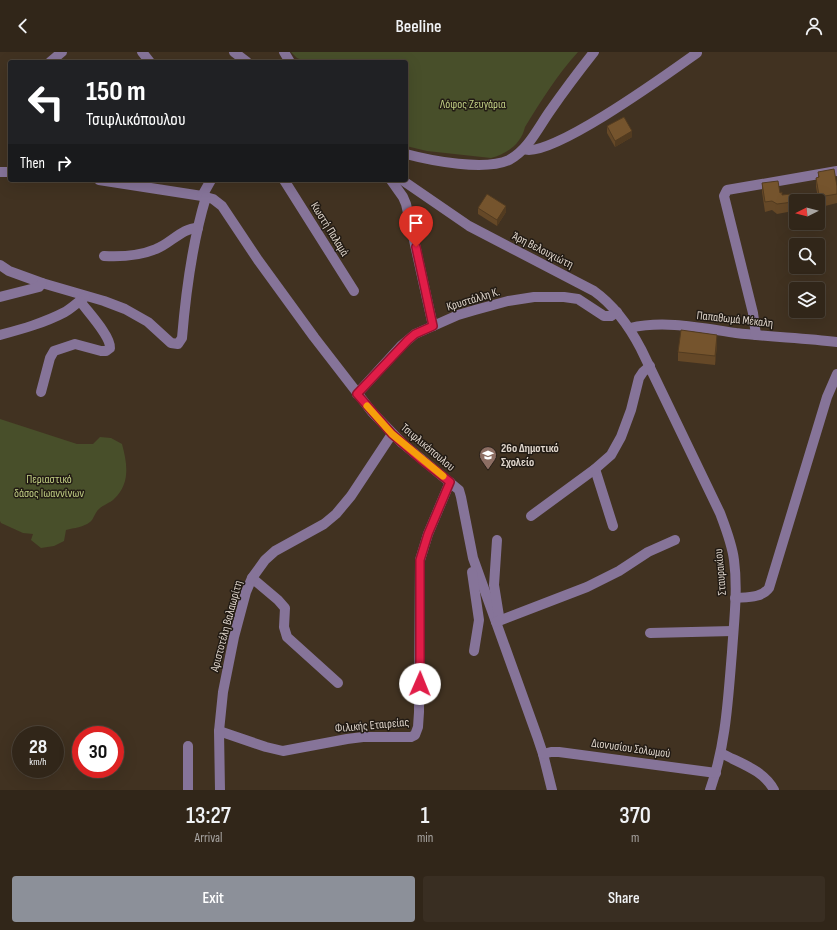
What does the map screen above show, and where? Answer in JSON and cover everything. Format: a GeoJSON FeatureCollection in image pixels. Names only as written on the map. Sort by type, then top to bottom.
{"type":"FeatureCollection","features":[{"type":"Feature","properties":{"kind":"street"},"geometry":{"type":"LineString","coordinates":[[52,60],[62,52]]}},
{"type":"Feature","properties":{"kind":"street"},"geometry":{"type":"LineString","coordinates":[[142,52],[148,60]]}},
{"type":"Feature","properties":{"kind":"street"},"geometry":{"type":"LineString","coordinates":[[234,52],[244,60]]}},
{"type":"Feature","properties":{"kind":"street"},"geometry":{"type":"LineString","coordinates":[[408,154],[484,165],[496,164],[510,159],[524,148],[594,52]]}},
{"type":"Feature","properties":{"kind":"street"},"geometry":{"type":"LineString","coordinates":[[524,148],[531,150],[540,148],[582,128],[648,88],[697,53]]}},
{"type":"Feature","properties":{"kind":"street"},"geometry":{"type":"LineString","coordinates":[[756,334],[753,313],[724,196],[725,192],[727,190],[837,171]]}},
{"type":"Feature","properties":{"kind":"street"},"geometry":{"type":"LineString","coordinates":[[112,182],[204,196]]}},
{"type":"Feature","properties":{"kind":"street"},"geometry":{"type":"LineString","coordinates":[[0,265],[42,284],[83,299],[119,306],[148,322],[172,343],[178,344],[182,338],[185,300],[204,196],[210,182]]}},
{"type":"Feature","properties":{"kind":"street","name":"Κωστή Παλαμά"},"geometry":{"type":"LineString","coordinates":[[285,182],[354,291]]}},
{"type":"Feature","properties":{"kind":"street"},"geometry":{"type":"LineString","coordinates":[[392,182],[406,204],[433,326]]}},
{"type":"Feature","properties":{"kind":"street","name":"Άρη Βελουχιώτη"},"geometry":{"type":"LineString","coordinates":[[405,182],[469,226],[594,291],[604,298],[630,328],[650,366]]}},
{"type":"Feature","properties":{"kind":"street","name":"Τσιφλικόπουλου"},"geometry":{"type":"LineString","coordinates":[[204,196],[222,206],[272,279],[357,394],[392,434],[459,490],[471,552],[480,581],[543,754],[552,790]]}},
{"type":"Feature","properties":{"kind":"street"},"geometry":{"type":"LineString","coordinates":[[104,256],[131,256],[141,254],[165,245],[190,229],[198,228]]}},
{"type":"Feature","properties":{"kind":"street"},"geometry":{"type":"LineString","coordinates":[[0,297],[39,287],[42,284]]}},
{"type":"Feature","properties":{"kind":"street","name":"Κρυστάλλη Κ."},"geometry":{"type":"LineString","coordinates":[[357,394],[415,334],[475,310],[508,301],[534,297],[573,298],[583,301],[599,314],[611,316],[617,312]]}},
{"type":"Feature","properties":{"kind":"street"},"geometry":{"type":"LineString","coordinates":[[0,335],[27,328],[48,320],[66,312],[83,299]]}},
{"type":"Feature","properties":{"kind":"street"},"geometry":{"type":"LineString","coordinates":[[41,392],[50,358],[54,351],[74,344],[101,351],[106,351],[110,348],[110,343],[106,335],[83,299]]}},
{"type":"Feature","properties":{"kind":"street","name":"Παπαθωμά Μέκαλη"},"geometry":{"type":"LineString","coordinates":[[630,328],[641,325],[662,324],[837,342]]}},
{"type":"Feature","properties":{"kind":"street"},"geometry":{"type":"LineString","coordinates":[[531,516],[596,469],[610,457],[618,444],[631,410],[639,378],[650,366]]}},
{"type":"Feature","properties":{"kind":"street","name":"Σταυρακίου"},"geometry":{"type":"LineString","coordinates":[[650,366],[720,513],[727,531],[734,559],[735,598],[726,721],[716,773],[710,790]]}},
{"type":"Feature","properties":{"kind":"street"},"geometry":{"type":"LineString","coordinates":[[735,598],[759,595],[769,588],[827,397],[837,374]]}},
{"type":"Feature","properties":{"kind":"street","name":"Αριστοτέλη Βαλαωρίτη"},"geometry":{"type":"LineString","coordinates":[[220,790],[219,731],[222,699],[229,657],[244,597],[252,578],[269,556],[282,547],[324,524],[336,514],[392,434]]}},
{"type":"Feature","properties":{"kind":"street"},"geometry":{"type":"LineString","coordinates":[[596,469],[614,526]]}},
{"type":"Feature","properties":{"kind":"street","name":"Φιλικής Εταιρείας"},"geometry":{"type":"LineString","coordinates":[[219,731],[266,747],[283,750],[363,737],[411,737],[415,735],[419,717],[420,560],[428,534],[450,482]]}},
{"type":"Feature","properties":{"kind":"street"},"geometry":{"type":"LineString","coordinates":[[496,622],[499,619],[494,584],[497,540]]}},
{"type":"Feature","properties":{"kind":"street"},"geometry":{"type":"LineString","coordinates":[[496,622],[587,587],[619,571],[648,552],[675,540]]}},
{"type":"Feature","properties":{"kind":"street"},"geometry":{"type":"LineString","coordinates":[[471,552],[470,562],[479,620],[474,650]]}},
{"type":"Feature","properties":{"kind":"street"},"geometry":{"type":"LineString","coordinates":[[252,578],[278,600],[285,608],[284,627],[287,637],[338,683]]}},
{"type":"Feature","properties":{"kind":"street"},"geometry":{"type":"LineString","coordinates":[[650,633],[733,632]]}},
{"type":"Feature","properties":{"kind":"street"},"geometry":{"type":"LineString","coordinates":[[188,746],[188,790]]}},
{"type":"Feature","properties":{"kind":"street","name":"Διονυσίου Σολωμού"},"geometry":{"type":"LineString","coordinates":[[543,754],[559,752],[716,773]]}},
{"type":"Feature","properties":{"kind":"street"},"geometry":{"type":"LineString","coordinates":[[720,754],[762,775],[770,782],[774,790]]}},
{"type":"Feature","properties":{"kind":"green space","name":"Λόφος Ζευγάρια"},"geometry":{"type":"Polygon","coordinates":[[[291,52],[578,52],[550,88],[525,127],[517,143],[508,151],[491,158],[427,151],[408,146],[408,60],[302,60],[297,58],[291,52]]]}},
{"type":"Feature","properties":{"kind":"green space","name":"Περιαστικό δάσος Ιωαννίνων"},"geometry":{"type":"Polygon","coordinates":[[[0,419],[77,444],[93,444],[100,437],[111,438],[122,444],[126,473],[123,486],[119,493],[98,510],[88,524],[66,530],[64,541],[54,546],[41,548],[31,540],[33,534],[23,533],[1,523],[0,521],[0,419]]]}},
{"type":"Feature","properties":{"kind":"building"},"geometry":{"type":"Polygon","coordinates":[[[624,117],[632,131],[615,141],[607,126],[624,117]]]}},
{"type":"Feature","properties":{"kind":"building"},"geometry":{"type":"Polygon","coordinates":[[[834,169],[837,194],[825,196],[825,194],[819,194],[816,178],[819,177],[818,172],[834,169]]]}},
{"type":"Feature","properties":{"kind":"building"},"geometry":{"type":"Polygon","coordinates":[[[778,181],[780,193],[782,192],[782,195],[789,194],[789,202],[777,204],[772,201],[765,202],[762,183],[778,181]]]}},
{"type":"Feature","properties":{"kind":"building"},"geometry":{"type":"Polygon","coordinates":[[[487,194],[506,206],[497,220],[478,208],[487,194]]]}},
{"type":"Feature","properties":{"kind":"building"},"geometry":{"type":"Polygon","coordinates":[[[681,330],[717,335],[715,356],[678,352],[681,330]]]}},
{"type":"Feature","properties":{"kind":"slow traffic"},"geometry":{"type":"LineString","coordinates":[[367,406],[392,434],[443,476]]}},
{"type":"Feature","properties":{"kind":"place","name":"26ο Δημοτικό Σχολείο"},"geometry":{"type":"Point","coordinates":[488,470]}},
{"type":"Feature","properties":{"kind":"route"},"geometry":{"type":"LineString","coordinates":[[416,247],[433,326],[415,334],[402,345],[357,394],[392,434],[450,482],[428,534],[420,560],[420,684]]}}]}
